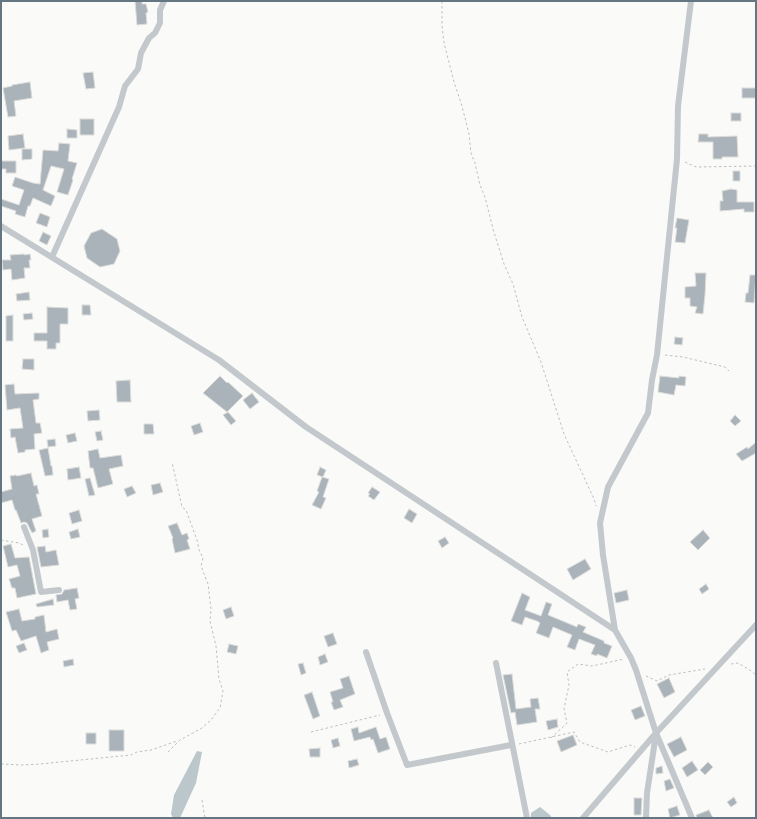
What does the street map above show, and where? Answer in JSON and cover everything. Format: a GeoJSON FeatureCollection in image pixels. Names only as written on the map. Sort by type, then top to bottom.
{"type":"FeatureCollection","features":[{"type":"Feature","properties":{"kind":"street"},"geometry":{"type":"LineString","coordinates":[[52,256],[118,107],[124,86],[138,69],[141,54],[149,38],[160,24],[160,10],[164,1]]}},
{"type":"Feature","properties":{"kind":"street"},"geometry":{"type":"LineString","coordinates":[[691,1],[678,106],[677,159],[657,355],[648,413],[608,487],[600,524],[615,630],[636,670],[656,733],[692,818]]}},
{"type":"Feature","properties":{"kind":"street"},"geometry":{"type":"LineString","coordinates":[[1,226],[219,360],[306,427],[615,630]]}},
{"type":"Feature","properties":{"kind":"street"},"geometry":{"type":"LineString","coordinates":[[24,527],[33,550],[41,592],[60,590]]}},
{"type":"Feature","properties":{"kind":"street"},"geometry":{"type":"LineString","coordinates":[[583,818],[656,733],[756,625]]}},
{"type":"Feature","properties":{"kind":"street"},"geometry":{"type":"LineString","coordinates":[[366,652],[387,714],[408,765],[511,745]]}},
{"type":"Feature","properties":{"kind":"street"},"geometry":{"type":"LineString","coordinates":[[496,663],[527,818]]}},
{"type":"Feature","properties":{"kind":"street"},"geometry":{"type":"LineString","coordinates":[[646,818],[647,793],[656,733]]}},
{"type":"Feature","properties":{"kind":"path"},"geometry":{"type":"LineString","coordinates":[[442,1],[444,43],[462,106],[469,134],[471,153],[485,197],[492,229],[513,284],[522,317],[541,362],[564,434],[594,498],[596,507]]}},
{"type":"Feature","properties":{"kind":"path"},"geometry":{"type":"LineString","coordinates":[[677,159],[696,167],[756,166]]}},
{"type":"Feature","properties":{"kind":"path"},"geometry":{"type":"LineString","coordinates":[[657,355],[683,357],[725,367],[729,371]]}},
{"type":"Feature","properties":{"kind":"path"},"geometry":{"type":"LineString","coordinates":[[1,764],[22,765],[98,759],[131,755],[137,752],[160,748],[202,728],[220,708],[223,691],[219,679],[216,646],[210,621],[208,584],[201,566],[203,558],[198,550],[197,540],[186,510],[182,507],[172,462]]}},
{"type":"Feature","properties":{"kind":"path"},"geometry":{"type":"LineString","coordinates":[[1,540],[19,543],[33,550]]}},
{"type":"Feature","properties":{"kind":"path"},"geometry":{"type":"LineString","coordinates":[[310,732],[387,714]]}},
{"type":"Feature","properties":{"kind":"path"},"geometry":{"type":"LineString","coordinates":[[511,745],[574,732],[580,742],[608,752],[630,745],[643,749]]}},
{"type":"Feature","properties":{"kind":"path"},"geometry":{"type":"LineString","coordinates":[[168,752],[180,740]]}},
{"type":"Feature","properties":{"kind":"path"},"geometry":{"type":"LineString","coordinates":[[202,800],[204,818]]}},
{"type":"Feature","properties":{"kind":"shaded area"},"geometry":{"type":"Polygon","coordinates":[[[197,751],[202,752],[196,783],[180,818],[173,818],[171,814],[174,795],[197,751]]]}},
{"type":"Feature","properties":{"kind":"shaded area"},"geometry":{"type":"Polygon","coordinates":[[[540,807],[552,818],[531,818],[531,813],[540,807]]]}},
{"type":"Feature","properties":{"kind":"building"},"geometry":{"type":"Polygon","coordinates":[[[135,1],[142,1],[142,4],[146,4],[148,12],[146,13],[147,24],[137,25],[135,1]]]}},
{"type":"Feature","properties":{"kind":"building"},"geometry":{"type":"Polygon","coordinates":[[[93,72],[95,88],[86,89],[83,73],[93,72]]]}},
{"type":"Feature","properties":{"kind":"building"},"geometry":{"type":"Polygon","coordinates":[[[30,82],[32,98],[14,101],[16,116],[8,117],[3,88],[30,82]]]}},
{"type":"Feature","properties":{"kind":"building"},"geometry":{"type":"Polygon","coordinates":[[[742,88],[756,88],[756,98],[742,98],[742,88]]]}},
{"type":"Feature","properties":{"kind":"building"},"geometry":{"type":"Polygon","coordinates":[[[731,113],[741,113],[741,121],[731,121],[731,113]]]}},
{"type":"Feature","properties":{"kind":"building"},"geometry":{"type":"Polygon","coordinates":[[[80,119],[94,119],[94,135],[80,135],[80,119]]]}},
{"type":"Feature","properties":{"kind":"building"},"geometry":{"type":"Polygon","coordinates":[[[67,129],[77,130],[77,138],[67,138],[67,129]]]}},
{"type":"Feature","properties":{"kind":"building"},"geometry":{"type":"Polygon","coordinates":[[[23,134],[25,148],[9,150],[8,136],[23,134]]]}},
{"type":"Feature","properties":{"kind":"building"},"geometry":{"type":"Polygon","coordinates":[[[699,134],[708,134],[708,137],[737,136],[738,157],[713,159],[713,142],[698,142],[699,134]]]}},
{"type":"Feature","properties":{"kind":"building"},"geometry":{"type":"Polygon","coordinates":[[[59,143],[70,144],[68,161],[77,163],[68,195],[57,192],[64,169],[51,166],[43,190],[55,196],[51,206],[33,198],[30,206],[28,206],[25,217],[15,214],[16,211],[1,206],[1,199],[19,205],[24,190],[12,186],[15,177],[40,184],[43,150],[58,151],[59,143]]]}},
{"type":"Feature","properties":{"kind":"building"},"geometry":{"type":"Polygon","coordinates":[[[22,149],[32,149],[32,159],[22,160],[22,149]]]}},
{"type":"Feature","properties":{"kind":"building"},"geometry":{"type":"Polygon","coordinates":[[[1,161],[16,161],[16,173],[6,173],[6,169],[1,169],[1,161]]]}},
{"type":"Feature","properties":{"kind":"building"},"geometry":{"type":"Polygon","coordinates":[[[733,171],[740,171],[740,181],[733,181],[733,171]]]}},
{"type":"Feature","properties":{"kind":"building"},"geometry":{"type":"Polygon","coordinates":[[[737,190],[737,202],[754,202],[754,212],[744,212],[744,209],[720,211],[720,201],[723,201],[722,191],[737,190]]]}},
{"type":"Feature","properties":{"kind":"building"},"geometry":{"type":"Polygon","coordinates":[[[40,213],[50,217],[47,227],[36,223],[40,213]]]}},
{"type":"Feature","properties":{"kind":"building"},"geometry":{"type":"Polygon","coordinates":[[[677,218],[689,220],[685,243],[675,242],[677,218]]]}},
{"type":"Feature","properties":{"kind":"building"},"geometry":{"type":"Polygon","coordinates":[[[102,229],[117,239],[120,251],[114,264],[100,267],[87,258],[84,246],[91,233],[102,229]]]}},
{"type":"Feature","properties":{"kind":"building"},"geometry":{"type":"Polygon","coordinates":[[[43,232],[51,236],[47,245],[39,241],[43,232]]]}},
{"type":"Feature","properties":{"kind":"building"},"geometry":{"type":"Polygon","coordinates":[[[30,254],[30,268],[24,268],[25,278],[12,280],[11,269],[3,270],[2,260],[11,260],[10,255],[30,254]]]}},
{"type":"Feature","properties":{"kind":"building"},"geometry":{"type":"Polygon","coordinates":[[[695,273],[706,273],[703,314],[695,313],[697,307],[690,306],[690,298],[685,298],[685,287],[696,286],[695,273]]]}},
{"type":"Feature","properties":{"kind":"building"},"geometry":{"type":"Polygon","coordinates":[[[750,275],[756,275],[754,303],[745,302],[750,275]]]}},
{"type":"Feature","properties":{"kind":"building"},"geometry":{"type":"Polygon","coordinates":[[[29,292],[30,300],[17,301],[16,294],[29,292]]]}},
{"type":"Feature","properties":{"kind":"building"},"geometry":{"type":"Polygon","coordinates":[[[82,305],[90,305],[91,315],[82,315],[82,305]]]}},
{"type":"Feature","properties":{"kind":"building"},"geometry":{"type":"Polygon","coordinates":[[[47,307],[68,308],[68,324],[60,324],[60,343],[56,343],[56,349],[47,349],[47,341],[34,341],[34,333],[47,333],[47,307]]]}},
{"type":"Feature","properties":{"kind":"building"},"geometry":{"type":"Polygon","coordinates":[[[32,313],[33,319],[24,320],[23,314],[32,313]]]}},
{"type":"Feature","properties":{"kind":"building"},"geometry":{"type":"Polygon","coordinates":[[[13,315],[13,341],[6,341],[6,316],[13,315]]]}},
{"type":"Feature","properties":{"kind":"building"},"geometry":{"type":"Polygon","coordinates":[[[675,337],[683,338],[682,345],[674,344],[675,337]]]}},
{"type":"Feature","properties":{"kind":"building"},"geometry":{"type":"Polygon","coordinates":[[[23,359],[34,359],[34,370],[22,369],[23,359]]]}},
{"type":"Feature","properties":{"kind":"building"},"geometry":{"type":"Polygon","coordinates":[[[220,376],[243,396],[227,412],[203,393],[220,376]]]}},
{"type":"Feature","properties":{"kind":"building"},"geometry":{"type":"Polygon","coordinates":[[[660,376],[686,377],[685,386],[676,385],[674,395],[658,392],[660,376]]]}},
{"type":"Feature","properties":{"kind":"building"},"geometry":{"type":"Polygon","coordinates":[[[130,380],[131,402],[117,402],[116,381],[130,380]]]}},
{"type":"Feature","properties":{"kind":"building"},"geometry":{"type":"Polygon","coordinates":[[[14,384],[15,394],[39,393],[39,399],[33,400],[36,423],[40,423],[42,433],[34,434],[35,449],[18,453],[15,437],[11,438],[10,429],[23,428],[20,408],[7,410],[5,385],[14,384]]]}},
{"type":"Feature","properties":{"kind":"building"},"geometry":{"type":"Polygon","coordinates":[[[252,393],[259,402],[250,409],[243,400],[252,393]]]}},
{"type":"Feature","properties":{"kind":"building"},"geometry":{"type":"Polygon","coordinates":[[[99,410],[100,420],[88,421],[87,411],[99,410]]]}},
{"type":"Feature","properties":{"kind":"building"},"geometry":{"type":"Polygon","coordinates":[[[228,412],[236,421],[231,425],[223,415],[228,412]]]}},
{"type":"Feature","properties":{"kind":"building"},"geometry":{"type":"Polygon","coordinates":[[[735,415],[741,421],[735,426],[730,421],[735,415]]]}},
{"type":"Feature","properties":{"kind":"building"},"geometry":{"type":"Polygon","coordinates":[[[200,423],[203,432],[194,435],[191,426],[200,423]]]}},
{"type":"Feature","properties":{"kind":"building"},"geometry":{"type":"Polygon","coordinates":[[[144,424],[153,424],[154,434],[144,434],[144,424]]]}},
{"type":"Feature","properties":{"kind":"building"},"geometry":{"type":"Polygon","coordinates":[[[101,431],[103,440],[97,441],[95,432],[101,431]]]}},
{"type":"Feature","properties":{"kind":"building"},"geometry":{"type":"Polygon","coordinates":[[[75,433],[77,441],[68,443],[66,435],[75,433]]]}},
{"type":"Feature","properties":{"kind":"building"},"geometry":{"type":"Polygon","coordinates":[[[55,439],[56,446],[48,447],[47,440],[55,439]]]}},
{"type":"Feature","properties":{"kind":"building"},"geometry":{"type":"Polygon","coordinates":[[[756,442],[756,453],[742,461],[736,454],[747,447],[748,449],[756,442]]]}},
{"type":"Feature","properties":{"kind":"building"},"geometry":{"type":"Polygon","coordinates":[[[48,448],[53,475],[45,476],[39,450],[48,448]]]}},
{"type":"Feature","properties":{"kind":"building"},"geometry":{"type":"Polygon","coordinates":[[[98,449],[100,458],[121,455],[123,466],[109,469],[113,484],[98,488],[93,468],[90,468],[88,451],[98,449]]]}},
{"type":"Feature","properties":{"kind":"building"},"geometry":{"type":"Polygon","coordinates":[[[79,467],[81,478],[68,480],[67,469],[79,467]]]}},
{"type":"Feature","properties":{"kind":"building"},"geometry":{"type":"Polygon","coordinates":[[[320,467],[326,470],[323,477],[317,475],[320,467]]]}},
{"type":"Feature","properties":{"kind":"building"},"geometry":{"type":"Polygon","coordinates":[[[31,473],[34,486],[37,485],[39,494],[36,494],[42,516],[32,519],[36,531],[32,533],[27,523],[21,523],[12,500],[1,503],[1,492],[12,489],[10,476],[31,473]]]}},
{"type":"Feature","properties":{"kind":"building"},"geometry":{"type":"Polygon","coordinates":[[[322,477],[329,479],[323,497],[326,498],[321,509],[312,505],[319,492],[317,491],[322,477]]]}},
{"type":"Feature","properties":{"kind":"building"},"geometry":{"type":"Polygon","coordinates":[[[90,478],[95,495],[89,496],[85,479],[90,478]]]}},
{"type":"Feature","properties":{"kind":"building"},"geometry":{"type":"Polygon","coordinates":[[[160,483],[163,492],[153,495],[151,485],[160,483]]]}},
{"type":"Feature","properties":{"kind":"building"},"geometry":{"type":"Polygon","coordinates":[[[132,486],[136,493],[127,497],[124,489],[132,486]]]}},
{"type":"Feature","properties":{"kind":"building"},"geometry":{"type":"Polygon","coordinates":[[[372,487],[380,492],[374,500],[368,496],[372,487]]]}},
{"type":"Feature","properties":{"kind":"building"},"geometry":{"type":"Polygon","coordinates":[[[409,509],[417,514],[412,523],[404,518],[409,509]]]}},
{"type":"Feature","properties":{"kind":"building"},"geometry":{"type":"Polygon","coordinates":[[[79,510],[82,521],[72,524],[69,513],[79,510]]]}},
{"type":"Feature","properties":{"kind":"building"},"geometry":{"type":"Polygon","coordinates":[[[177,523],[182,535],[187,533],[190,549],[175,553],[173,538],[168,526],[177,523]]]}},
{"type":"Feature","properties":{"kind":"building"},"geometry":{"type":"Polygon","coordinates":[[[48,529],[49,537],[43,538],[42,530],[48,529]]]}},
{"type":"Feature","properties":{"kind":"building"},"geometry":{"type":"Polygon","coordinates":[[[78,529],[80,537],[71,539],[69,532],[78,529]]]}},
{"type":"Feature","properties":{"kind":"building"},"geometry":{"type":"Polygon","coordinates":[[[703,530],[710,538],[698,550],[690,542],[703,530]]]}},
{"type":"Feature","properties":{"kind":"building"},"geometry":{"type":"Polygon","coordinates":[[[445,537],[449,543],[442,548],[438,541],[445,537]]]}},
{"type":"Feature","properties":{"kind":"building"},"geometry":{"type":"Polygon","coordinates":[[[11,544],[15,558],[29,557],[36,594],[17,598],[15,588],[12,588],[9,579],[20,576],[17,565],[8,567],[3,546],[11,544]]]}},
{"type":"Feature","properties":{"kind":"building"},"geometry":{"type":"Polygon","coordinates":[[[45,546],[46,552],[56,550],[59,565],[41,567],[37,547],[45,546]]]}},
{"type":"Feature","properties":{"kind":"building"},"geometry":{"type":"Polygon","coordinates":[[[585,559],[591,569],[573,580],[567,569],[585,559]]]}},
{"type":"Feature","properties":{"kind":"building"},"geometry":{"type":"Polygon","coordinates":[[[706,584],[709,589],[702,594],[699,589],[706,584]]]}},
{"type":"Feature","properties":{"kind":"building"},"geometry":{"type":"Polygon","coordinates":[[[77,588],[79,598],[75,599],[77,609],[70,610],[68,600],[57,602],[56,595],[62,594],[64,590],[77,588]]]}},
{"type":"Feature","properties":{"kind":"building"},"geometry":{"type":"Polygon","coordinates":[[[627,590],[629,600],[616,603],[614,593],[627,590]]]}},
{"type":"Feature","properties":{"kind":"building"},"geometry":{"type":"Polygon","coordinates":[[[522,593],[530,597],[525,610],[541,616],[546,602],[552,604],[548,615],[577,627],[578,624],[586,627],[583,632],[612,646],[607,658],[591,654],[595,645],[579,639],[575,650],[567,647],[572,635],[553,627],[549,638],[536,633],[540,623],[537,621],[525,617],[522,625],[511,621],[522,593]]]}},
{"type":"Feature","properties":{"kind":"building"},"geometry":{"type":"Polygon","coordinates":[[[53,599],[54,605],[37,607],[36,604],[53,599]]]}},
{"type":"Feature","properties":{"kind":"building"},"geometry":{"type":"Polygon","coordinates":[[[231,607],[234,616],[226,619],[223,610],[231,607]]]}},
{"type":"Feature","properties":{"kind":"building"},"geometry":{"type":"Polygon","coordinates":[[[19,609],[22,621],[44,615],[46,632],[57,629],[59,639],[47,642],[49,650],[41,653],[36,636],[21,641],[16,630],[12,631],[6,612],[19,609]]]}},
{"type":"Feature","properties":{"kind":"building"},"geometry":{"type":"Polygon","coordinates":[[[333,633],[337,644],[328,647],[324,636],[333,633]]]}},
{"type":"Feature","properties":{"kind":"building"},"geometry":{"type":"Polygon","coordinates":[[[24,643],[27,650],[19,653],[16,646],[24,643]]]}},
{"type":"Feature","properties":{"kind":"building"},"geometry":{"type":"Polygon","coordinates":[[[229,644],[238,646],[236,654],[227,652],[229,644]]]}},
{"type":"Feature","properties":{"kind":"building"},"geometry":{"type":"Polygon","coordinates":[[[325,654],[328,662],[320,665],[318,657],[325,654]]]}},
{"type":"Feature","properties":{"kind":"building"},"geometry":{"type":"Polygon","coordinates":[[[73,659],[74,665],[64,667],[63,661],[73,659]]]}},
{"type":"Feature","properties":{"kind":"building"},"geometry":{"type":"Polygon","coordinates":[[[303,663],[306,673],[301,675],[298,664],[303,663]]]}},
{"type":"Feature","properties":{"kind":"building"},"geometry":{"type":"Polygon","coordinates":[[[512,674],[516,709],[531,707],[530,699],[538,698],[540,709],[535,709],[537,722],[517,725],[515,712],[511,713],[503,675],[512,674]]]}},
{"type":"Feature","properties":{"kind":"building"},"geometry":{"type":"Polygon","coordinates":[[[349,676],[355,694],[340,700],[343,707],[334,710],[330,692],[343,688],[340,679],[349,676]]]}},
{"type":"Feature","properties":{"kind":"building"},"geometry":{"type":"Polygon","coordinates":[[[669,678],[675,692],[664,698],[657,684],[669,678]]]}},
{"type":"Feature","properties":{"kind":"building"},"geometry":{"type":"Polygon","coordinates":[[[312,692],[320,716],[313,719],[304,695],[312,692]]]}},
{"type":"Feature","properties":{"kind":"building"},"geometry":{"type":"Polygon","coordinates":[[[641,706],[645,716],[635,720],[631,710],[641,706]]]}},
{"type":"Feature","properties":{"kind":"building"},"geometry":{"type":"Polygon","coordinates":[[[557,719],[558,727],[548,730],[546,721],[557,719]]]}},
{"type":"Feature","properties":{"kind":"building"},"geometry":{"type":"Polygon","coordinates":[[[358,727],[359,733],[376,727],[380,739],[386,737],[390,749],[378,753],[373,739],[371,740],[370,737],[354,741],[351,729],[358,727]]]}},
{"type":"Feature","properties":{"kind":"building"},"geometry":{"type":"Polygon","coordinates":[[[109,730],[124,730],[124,751],[109,751],[109,730]]]}},
{"type":"Feature","properties":{"kind":"building"},"geometry":{"type":"Polygon","coordinates":[[[86,733],[96,733],[96,744],[86,744],[86,733]]]}},
{"type":"Feature","properties":{"kind":"building"},"geometry":{"type":"Polygon","coordinates":[[[573,735],[577,745],[561,752],[557,741],[573,735]]]}},
{"type":"Feature","properties":{"kind":"building"},"geometry":{"type":"Polygon","coordinates":[[[681,737],[687,750],[674,757],[667,744],[681,737]]]}},
{"type":"Feature","properties":{"kind":"building"},"geometry":{"type":"Polygon","coordinates":[[[338,738],[340,746],[333,748],[331,740],[338,738]]]}},
{"type":"Feature","properties":{"kind":"building"},"geometry":{"type":"Polygon","coordinates":[[[320,748],[320,757],[310,757],[309,749],[320,748]]]}},
{"type":"Feature","properties":{"kind":"building"},"geometry":{"type":"Polygon","coordinates":[[[357,759],[359,765],[349,768],[348,761],[357,759]]]}},
{"type":"Feature","properties":{"kind":"building"},"geometry":{"type":"Polygon","coordinates":[[[692,761],[698,770],[687,777],[682,768],[692,761]]]}},
{"type":"Feature","properties":{"kind":"building"},"geometry":{"type":"Polygon","coordinates":[[[708,762],[713,767],[705,775],[700,770],[708,762]]]}},
{"type":"Feature","properties":{"kind":"building"},"geometry":{"type":"Polygon","coordinates":[[[662,766],[663,773],[656,774],[656,768],[662,766]]]}},
{"type":"Feature","properties":{"kind":"building"},"geometry":{"type":"Polygon","coordinates":[[[670,779],[674,788],[666,791],[664,781],[670,779]]]}},
{"type":"Feature","properties":{"kind":"building"},"geometry":{"type":"Polygon","coordinates":[[[734,797],[737,803],[731,807],[727,802],[734,797]]]}},
{"type":"Feature","properties":{"kind":"building"},"geometry":{"type":"Polygon","coordinates":[[[634,798],[642,798],[641,815],[634,815],[634,798]]]}},
{"type":"Feature","properties":{"kind":"building"},"geometry":{"type":"Polygon","coordinates":[[[677,806],[680,815],[670,818],[668,809],[677,806]]]}},
{"type":"Feature","properties":{"kind":"building"},"geometry":{"type":"Polygon","coordinates":[[[709,810],[713,818],[697,818],[696,815],[709,810]]]}}]}
